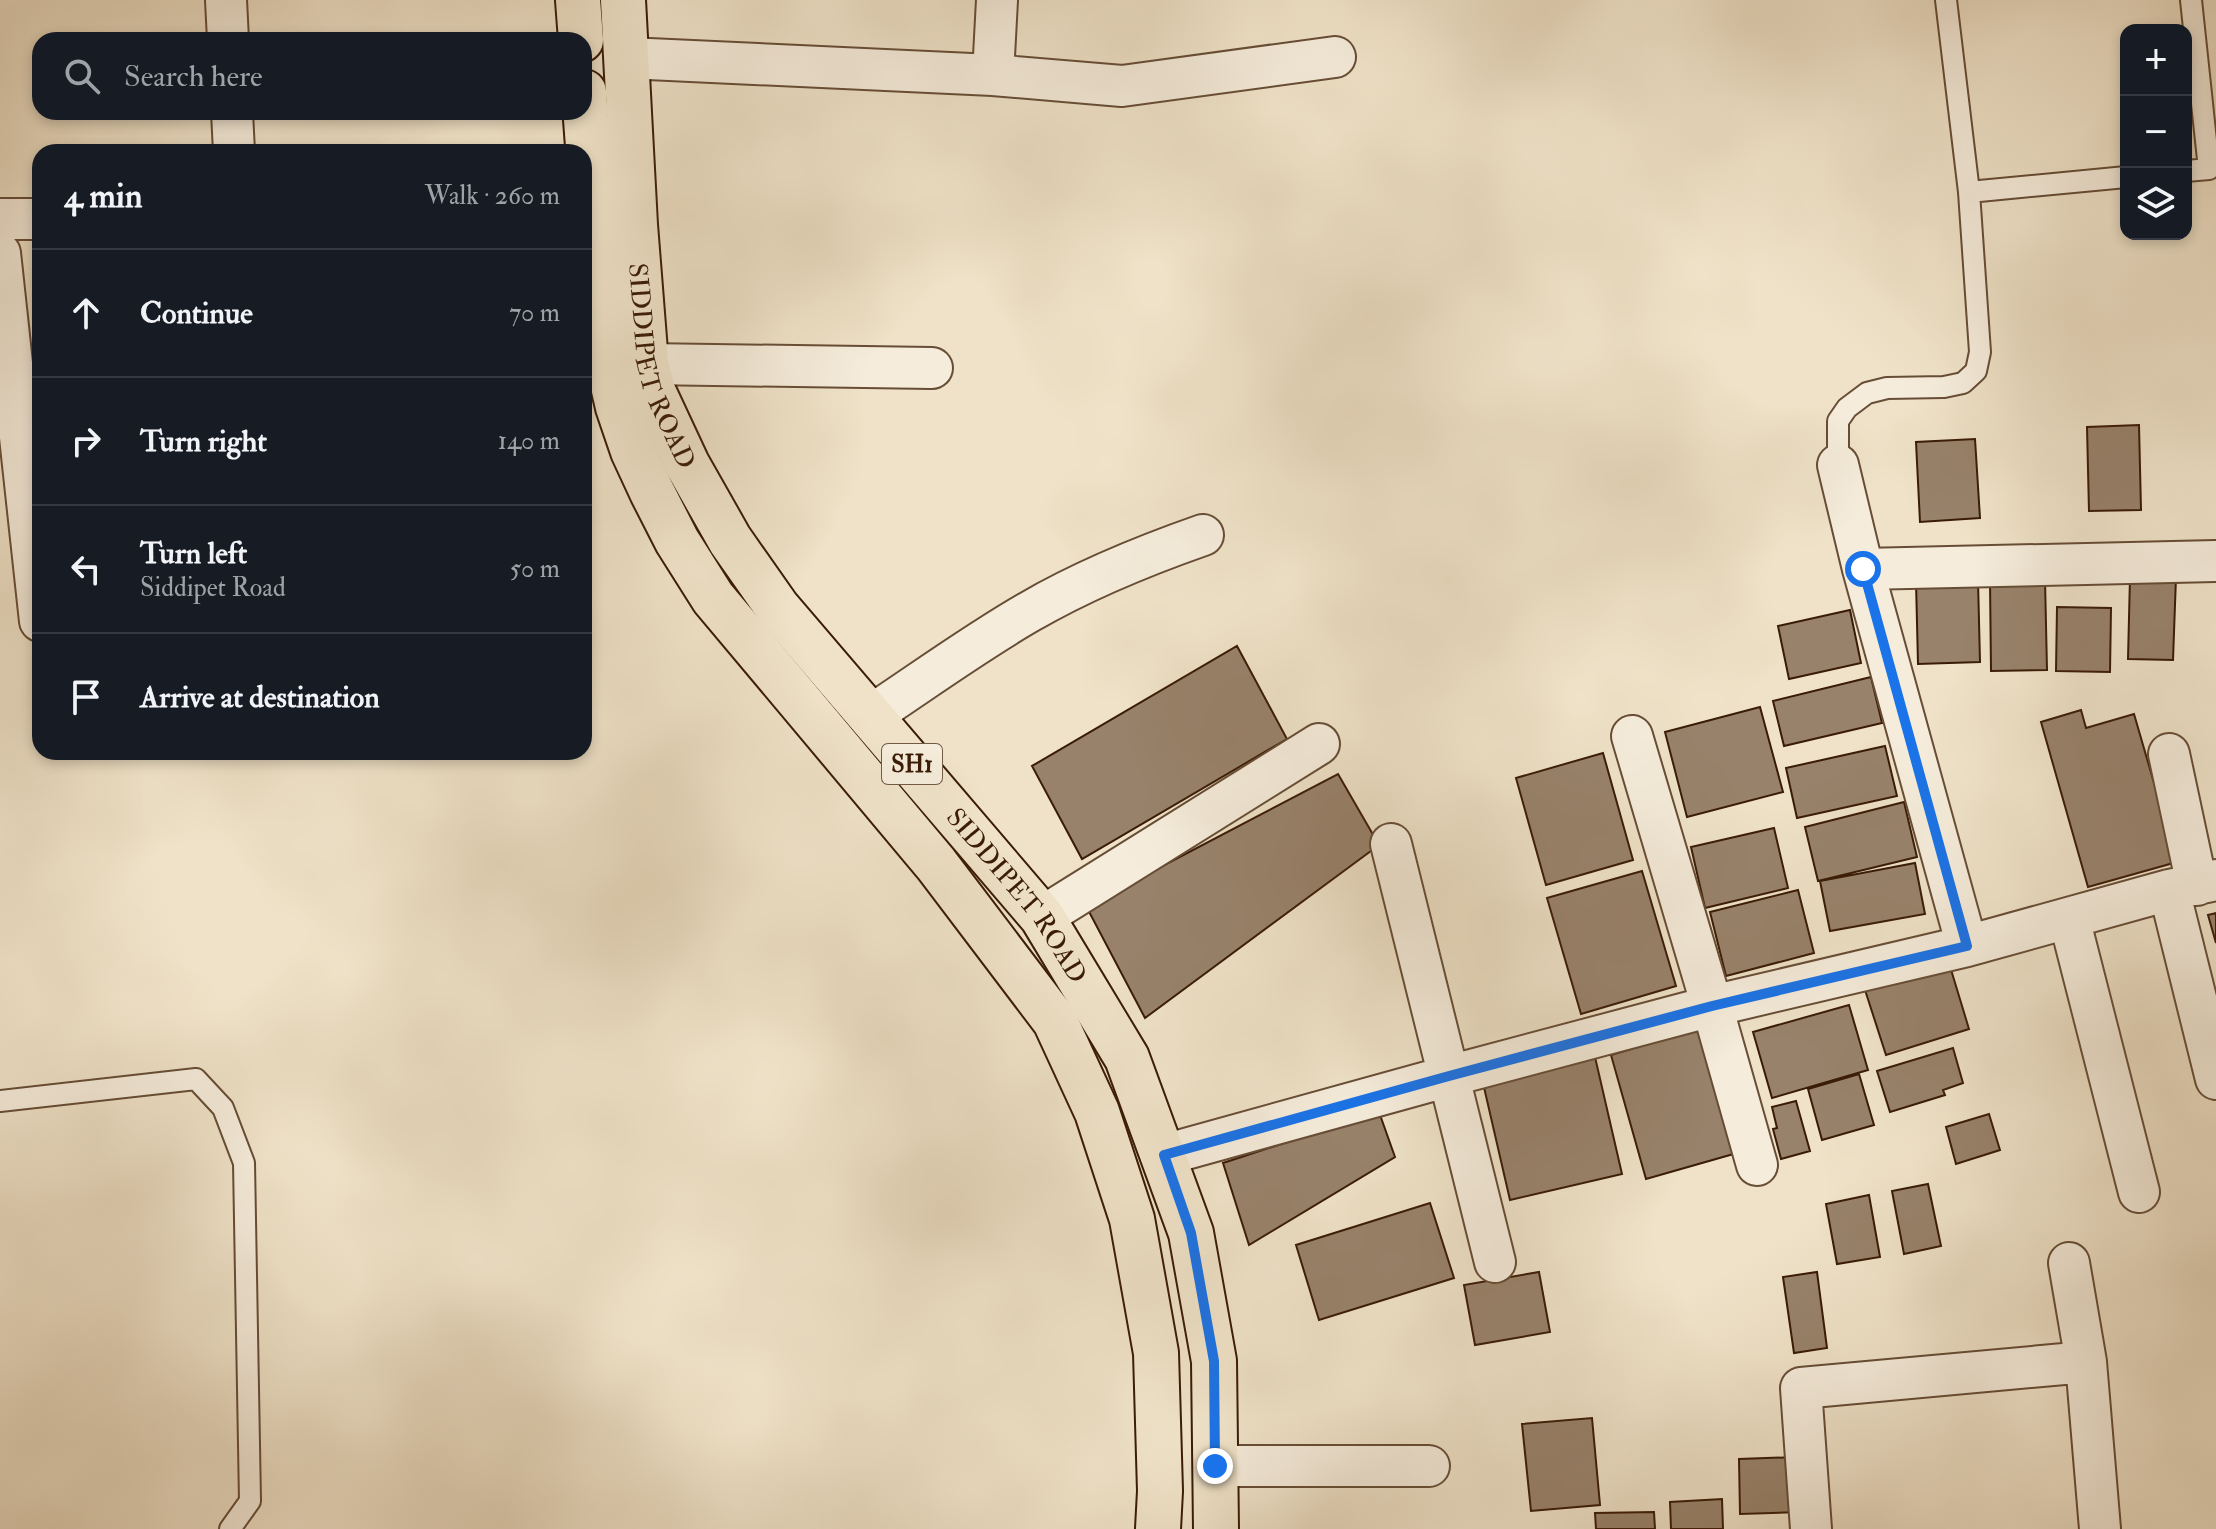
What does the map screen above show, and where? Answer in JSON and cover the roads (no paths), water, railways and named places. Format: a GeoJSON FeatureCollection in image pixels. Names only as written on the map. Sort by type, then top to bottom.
{"type":"FeatureCollection","features":[{"type":"Feature","properties":{"kind":"main road"},"geometry":{"type":"LineString","coordinates":[[578,0],[580,32]]}},
{"type":"Feature","properties":{"kind":"main road","name":"SIDDIPET ROAD"},"geometry":{"type":"LineString","coordinates":[[623,0],[635,225],[646,364],[653,391],[687,464],[730,540],[777,607],[1042,917],[1127,1058],[1191,1233],[1214,1361],[1216,1529]]}},
{"type":"Feature","properties":{"kind":"main road","name":"SIDDIPET ROAD"},"geometry":{"type":"LineString","coordinates":[[586,120],[588,144]]}},
{"type":"Feature","properties":{"kind":"main road","name":"SIDDIPET ROAD"},"geometry":{"type":"LineString","coordinates":[[592,201],[602,338],[618,407],[633,451],[677,541],[713,598],[936,864],[1055,1021],[1097,1112],[1132,1219],[1156,1353],[1160,1491],[1158,1529]]}},
{"type":"Feature","properties":{"kind":"street"},"geometry":{"type":"LineString","coordinates":[[226,0],[228,32]]}},
{"type":"Feature","properties":{"kind":"street"},"geometry":{"type":"LineString","coordinates":[[993,75],[997,0]]}},
{"type":"Feature","properties":{"kind":"street"},"geometry":{"type":"LineString","coordinates":[[627,58],[993,75],[1122,86],[1335,57]]}},
{"type":"Feature","properties":{"kind":"street"},"geometry":{"type":"LineString","coordinates":[[232,120],[234,144]]}},
{"type":"Feature","properties":{"kind":"street"},"geometry":{"type":"LineString","coordinates":[[0,219],[32,219]]}},
{"type":"Feature","properties":{"kind":"street"},"geometry":{"type":"LineString","coordinates":[[0,253],[32,547]]}},
{"type":"Feature","properties":{"kind":"street"},"geometry":{"type":"LineString","coordinates":[[646,364],[932,368]]}},
{"type":"Feature","properties":{"kind":"street"},"geometry":{"type":"LineString","coordinates":[[1838,465],[1863,569],[1967,946]]}},
{"type":"Feature","properties":{"kind":"street"},"geometry":{"type":"LineString","coordinates":[[870,716],[1029,612],[1146,555],[1203,535]]}},
{"type":"Feature","properties":{"kind":"street"},"geometry":{"type":"LineString","coordinates":[[1863,569],[2216,561]]}},
{"type":"Feature","properties":{"kind":"street"},"geometry":{"type":"LineString","coordinates":[[1632,736],[1757,1165]]}},
{"type":"Feature","properties":{"kind":"street"},"geometry":{"type":"LineString","coordinates":[[1042,917],[1319,744]]}},
{"type":"Feature","properties":{"kind":"street"},"geometry":{"type":"LineString","coordinates":[[2169,754],[2194,885],[2216,1079]]}},
{"type":"Feature","properties":{"kind":"street"},"geometry":{"type":"LineString","coordinates":[[1391,844],[1495,1262]]}},
{"type":"Feature","properties":{"kind":"street"},"geometry":{"type":"LineString","coordinates":[[1164,1155],[1712,1006],[1967,946],[2194,885]]}},
{"type":"Feature","properties":{"kind":"street"},"geometry":{"type":"LineString","coordinates":[[2069,918],[2139,1192]]}},
{"type":"Feature","properties":{"kind":"street"},"geometry":{"type":"LineString","coordinates":[[2069,1263],[2086,1362],[2100,1529]]}},
{"type":"Feature","properties":{"kind":"street"},"geometry":{"type":"LineString","coordinates":[[1811,1529],[1801,1388],[2086,1362]]}},
{"type":"Feature","properties":{"kind":"street"},"geometry":{"type":"LineString","coordinates":[[1215,1466],[1429,1466]]}},
{"type":"Feature","properties":{"kind":"lane"},"geometry":{"type":"LineString","coordinates":[[1838,465],[1838,421],[1847,408],[1867,393],[1887,388],[1944,387],[1963,383],[1976,371],[1980,352],[1969,192],[1946,0]]}},
{"type":"Feature","properties":{"kind":"lane"},"geometry":{"type":"LineString","coordinates":[[2191,0],[2213,169],[2192,171]]}},
{"type":"Feature","properties":{"kind":"lane"},"geometry":{"type":"LineString","coordinates":[[1969,192],[2120,178]]}},
{"type":"Feature","properties":{"kind":"lane"},"geometry":{"type":"LineString","coordinates":[[0,1101],[196,1079],[223,1108],[244,1163],[250,1501],[230,1529]]}}]}
